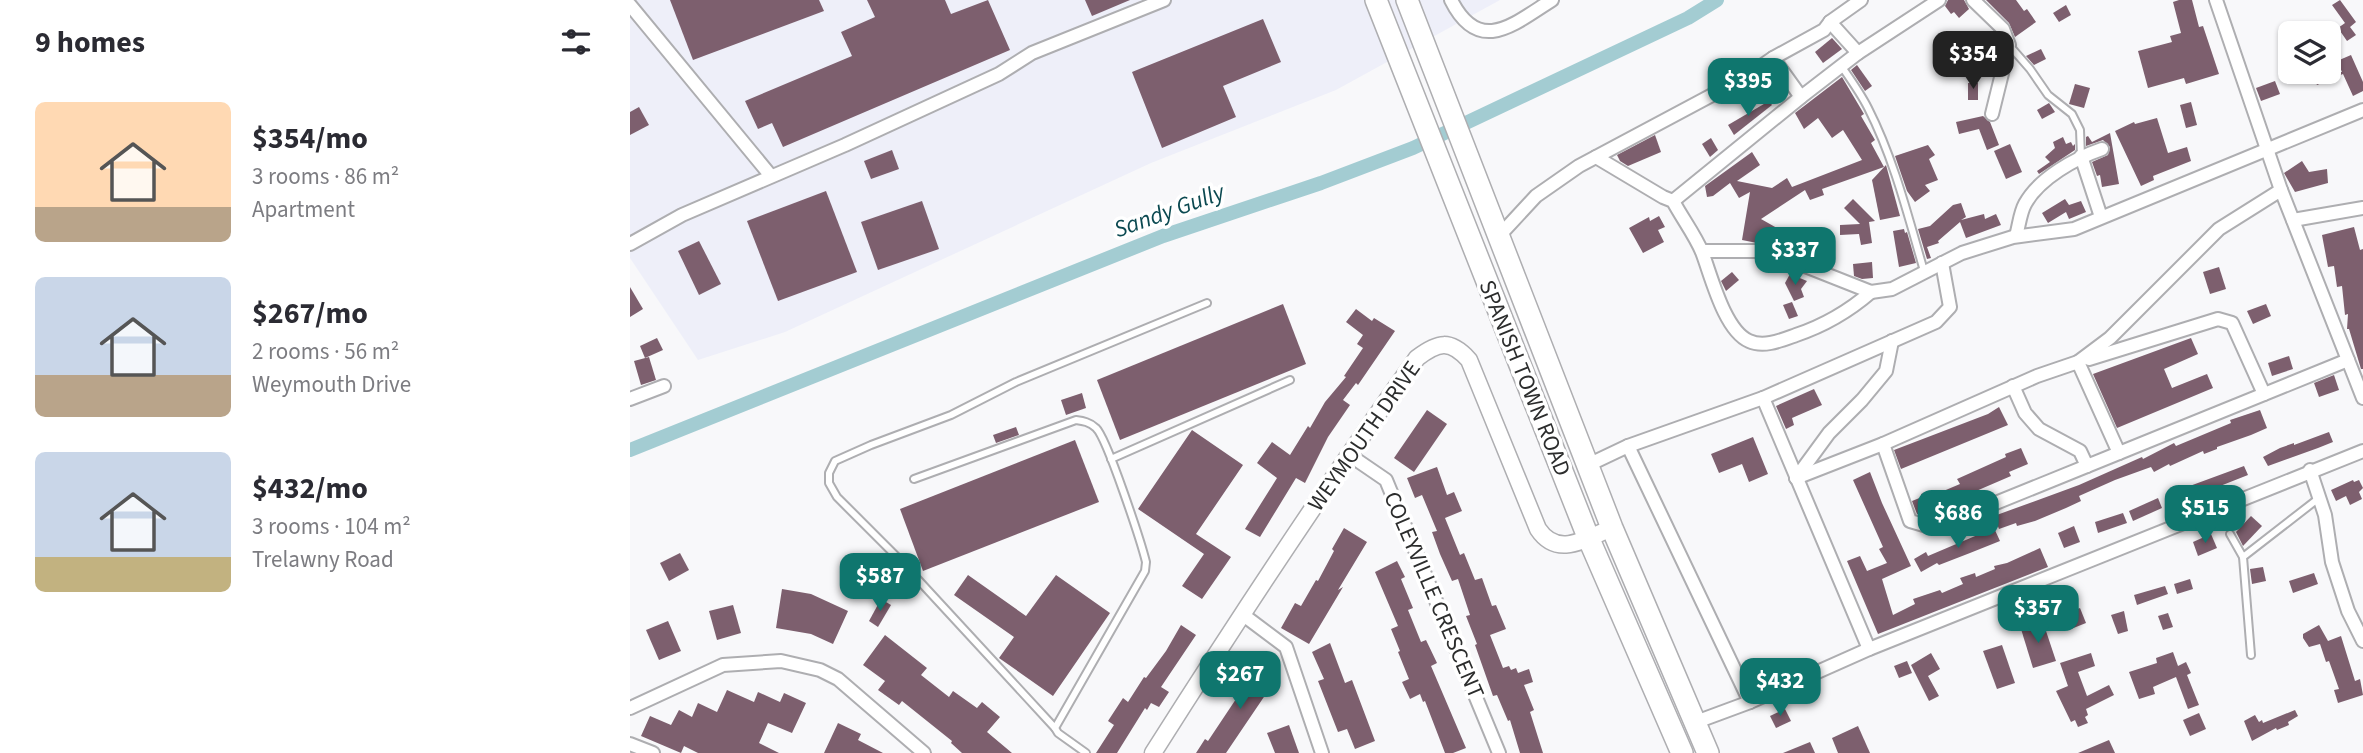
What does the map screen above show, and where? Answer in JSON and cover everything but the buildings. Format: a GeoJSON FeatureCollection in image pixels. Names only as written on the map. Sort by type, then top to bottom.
{"type":"FeatureCollection","features":[{"type":"Feature","properties":{"kind":"highway","name":"SPANISH TOWN ROAD"},"geometry":{"type":"LineString","coordinates":[[1376,0],[1588,537],[1682,753]]}},
{"type":"Feature","properties":{"kind":"highway","name":"SPANISH TOWN ROAD"},"geometry":{"type":"LineString","coordinates":[[1411,9],[1612,528],[1708,753]]}},
{"type":"Feature","properties":{"kind":"street"},"geometry":{"type":"LineString","coordinates":[[630,244],[682,215],[845,145],[999,74],[1032,53],[1164,0]]}},
{"type":"Feature","properties":{"kind":"street"},"geometry":{"type":"LineString","coordinates":[[1451,0],[1471,26],[1484,32],[1503,30],[1552,0]]}},
{"type":"Feature","properties":{"kind":"street"},"geometry":{"type":"LineString","coordinates":[[1499,236],[1536,196],[1579,166],[1744,78],[1773,58],[1824,30],[1830,22],[1861,0]]}},
{"type":"Feature","properties":{"kind":"street"},"geometry":{"type":"LineString","coordinates":[[1672,201],[1858,53],[1939,0]]}},
{"type":"Feature","properties":{"kind":"street"},"geometry":{"type":"LineString","coordinates":[[1973,0],[2003,29],[2009,45],[1992,114]]}},
{"type":"Feature","properties":{"kind":"street"},"geometry":{"type":"LineString","coordinates":[[2216,0],[2281,190],[2363,398]]}},
{"type":"Feature","properties":{"kind":"street"},"geometry":{"type":"LineString","coordinates":[[630,5],[771,176]]}},
{"type":"Feature","properties":{"kind":"street"},"geometry":{"type":"LineString","coordinates":[[1830,22],[1858,53]]}},
{"type":"Feature","properties":{"kind":"street"},"geometry":{"type":"LineString","coordinates":[[1773,58],[1801,97]]}},
{"type":"Feature","properties":{"kind":"street"},"geometry":{"type":"LineString","coordinates":[[1702,251],[1758,251],[1795,261],[1871,292],[1892,289],[1962,253],[2016,236],[2074,229],[2363,110]]}},
{"type":"Feature","properties":{"kind":"street"},"geometry":{"type":"LineString","coordinates":[[2016,236],[2025,204],[2049,177],[2081,156],[2102,149]]}},
{"type":"Feature","properties":{"kind":"street"},"geometry":{"type":"LineString","coordinates":[[2081,156],[2101,217]]}},
{"type":"Feature","properties":{"kind":"street"},"geometry":{"type":"LineString","coordinates":[[1596,157],[1672,201],[1702,251],[1715,293],[1734,327],[1749,341],[1773,344],[1806,332],[1854,307],[1871,292]]}},
{"type":"Feature","properties":{"kind":"street"},"geometry":{"type":"LineString","coordinates":[[2078,362],[2110,338],[2219,229],[2281,190]]}},
{"type":"Feature","properties":{"kind":"street"},"geometry":{"type":"LineString","coordinates":[[2293,220],[2363,208]]}},
{"type":"Feature","properties":{"kind":"street"},"geometry":{"type":"LineString","coordinates":[[1588,464],[1628,446],[1763,398],[1936,322],[1950,307],[1942,263]]}},
{"type":"Feature","properties":{"kind":"street"},"geometry":{"type":"LineString","coordinates":[[1796,478],[1883,444],[2013,386],[2078,362],[2218,319],[2232,323],[2263,394]]}},
{"type":"Feature","properties":{"kind":"street"},"geometry":{"type":"LineString","coordinates":[[1796,478],[1829,432],[1886,371],[1892,341]]}},
{"type":"Feature","properties":{"kind":"street","name":"WEYMOUTH DRIVE"},"geometry":{"type":"LineString","coordinates":[[1153,753],[1348,454],[1417,358],[1430,347],[1445,344],[1459,349],[1469,360],[1538,529],[1546,540],[1559,545],[1573,544],[1612,528]]}},
{"type":"Feature","properties":{"kind":"street"},"geometry":{"type":"LineString","coordinates":[[1883,444],[1910,521],[1934,528],[2348,360]]}},
{"type":"Feature","properties":{"kind":"street"},"geometry":{"type":"LineString","coordinates":[[2078,362],[2119,453]]}},
{"type":"Feature","properties":{"kind":"street"},"geometry":{"type":"LineString","coordinates":[[630,399],[664,386]]}},
{"type":"Feature","properties":{"kind":"street"},"geometry":{"type":"LineString","coordinates":[[2013,386],[2025,413],[2039,429],[2080,451],[2087,466]]}},
{"type":"Feature","properties":{"kind":"street"},"geometry":{"type":"LineString","coordinates":[[1763,398],[1869,649]]}},
{"type":"Feature","properties":{"kind":"street"},"geometry":{"type":"LineString","coordinates":[[1628,446],[1750,702]]}},
{"type":"Feature","properties":{"kind":"street"},"geometry":{"type":"LineString","coordinates":[[1696,722],[1750,702],[1869,649],[2363,451]]}},
{"type":"Feature","properties":{"kind":"street","name":"COLEYVILLE CRESCENT"},"geometry":{"type":"LineString","coordinates":[[1348,454],[1386,480],[1499,753]]}},
{"type":"Feature","properties":{"kind":"street"},"geometry":{"type":"LineString","coordinates":[[2310,470],[2325,515],[2332,562],[2348,611],[2363,641]]}},
{"type":"Feature","properties":{"kind":"street"},"geometry":{"type":"LineString","coordinates":[[1242,614],[1286,647],[1322,753]]}},
{"type":"Feature","properties":{"kind":"street"},"geometry":{"type":"LineString","coordinates":[[630,708],[723,665],[781,661],[820,670],[838,679],[924,753]]}},
{"type":"Feature","properties":{"kind":"street"},"geometry":{"type":"LineString","coordinates":[[630,744],[653,753]]}},
{"type":"Feature","properties":{"kind":"lane"},"geometry":{"type":"LineString","coordinates":[[2009,45],[2048,95],[2071,114],[2080,130],[2081,156]]}},
{"type":"Feature","properties":{"kind":"lane"},"geometry":{"type":"LineString","coordinates":[[1842,67],[1867,106],[1882,139],[1924,271]]}},
{"type":"Feature","properties":{"kind":"lane"},"geometry":{"type":"LineString","coordinates":[[1086,753],[1058,733],[908,569],[837,496],[828,483],[829,473],[835,461],[951,415],[1016,382],[1207,303]]}},
{"type":"Feature","properties":{"kind":"lane"},"geometry":{"type":"LineString","coordinates":[[1111,459],[1290,380]]}},
{"type":"Feature","properties":{"kind":"lane"},"geometry":{"type":"LineString","coordinates":[[914,480],[1076,420],[1087,422],[1098,429],[1143,549],[1145,571],[1055,728]]}},
{"type":"Feature","properties":{"kind":"lane"},"geometry":{"type":"LineString","coordinates":[[2243,557],[2319,498]]}},
{"type":"Feature","properties":{"kind":"lane"},"geometry":{"type":"LineString","coordinates":[[2230,534],[2243,557],[2251,655]]}},
{"type":"Feature","properties":{"kind":"shaded area"},"geometry":{"type":"Polygon","coordinates":[[[630,0],[1500,0],[1336,90],[1151,163],[785,332],[698,360],[630,258],[630,0]]]}},
{"type":"Feature","properties":{"kind":"waterway","name":"Sandy Gully"},"geometry":{"type":"LineString","coordinates":[[630,450],[1163,236],[1321,183],[1413,148],[1688,18],[1717,0]]}}]}
